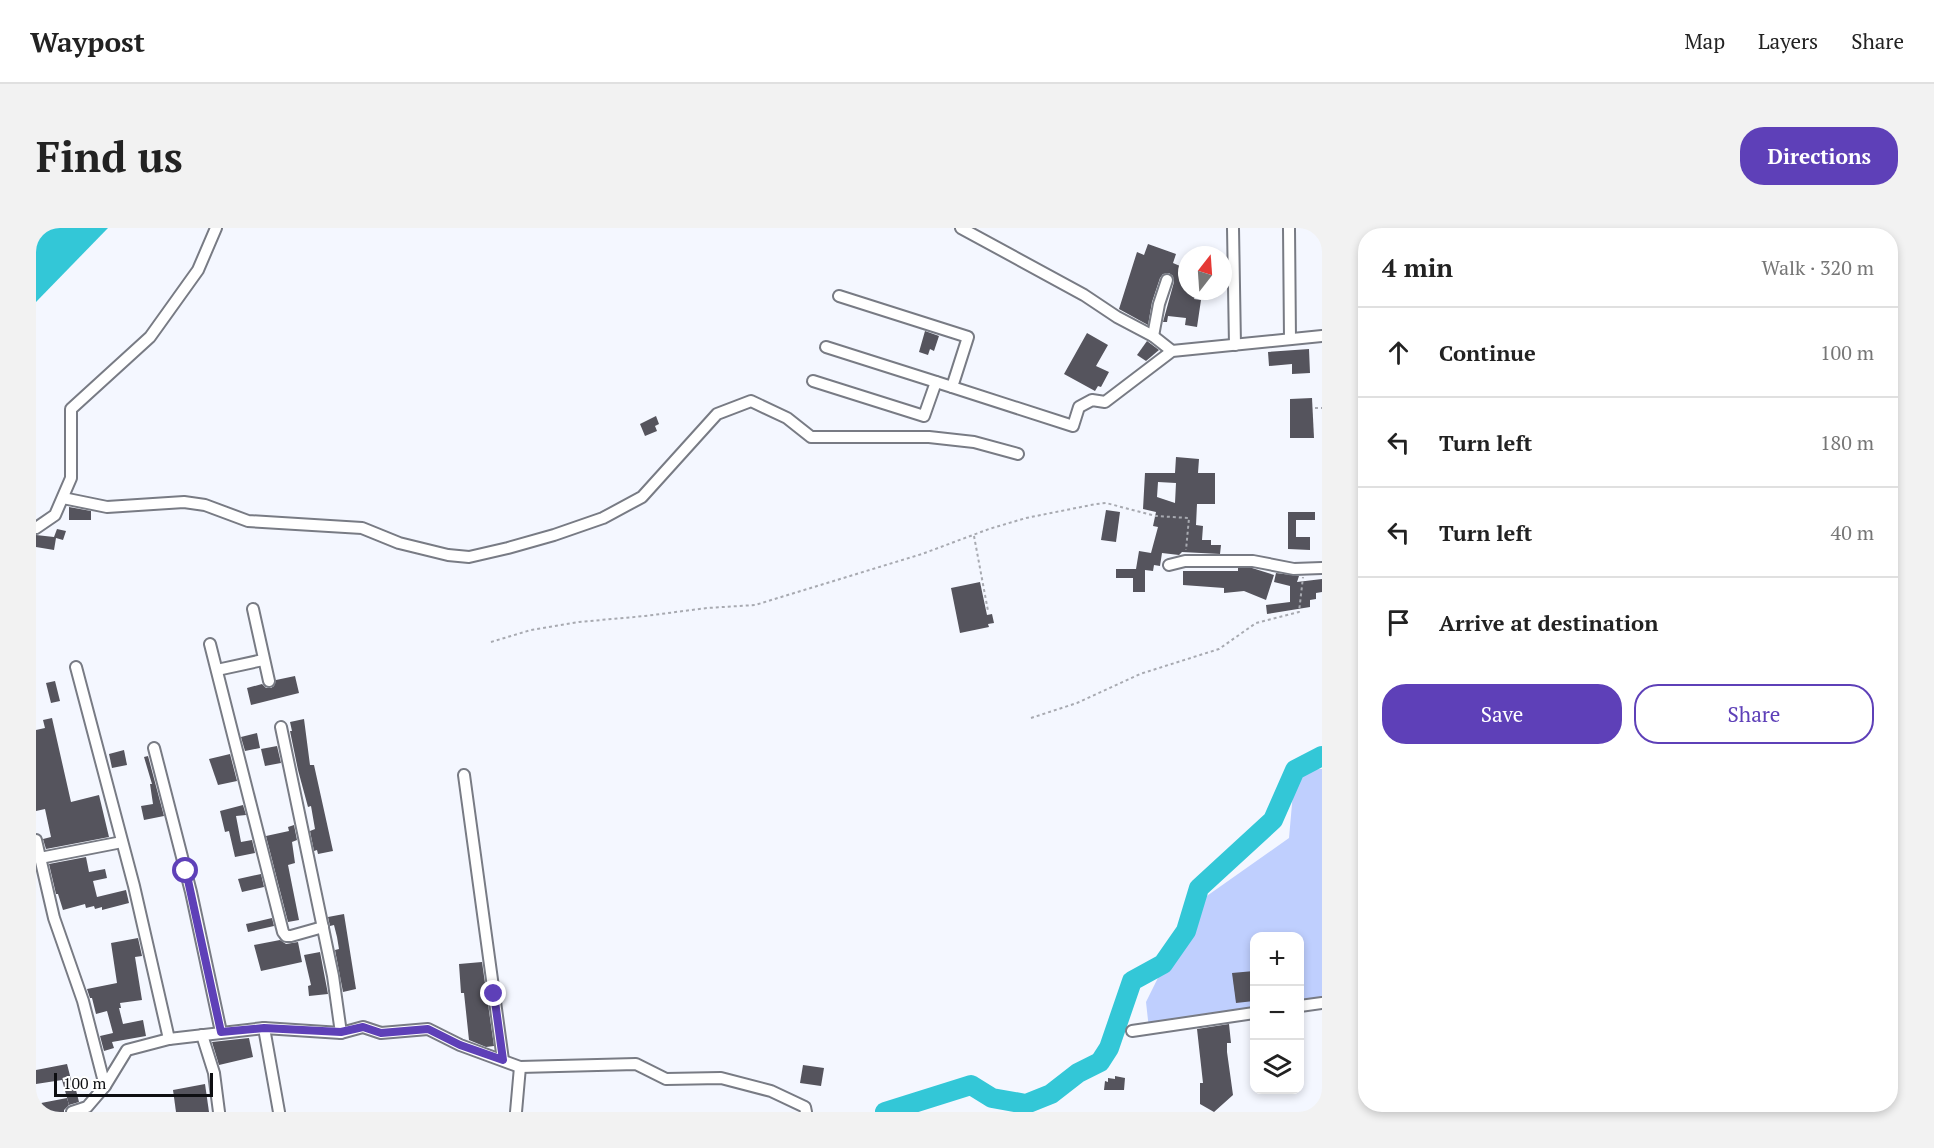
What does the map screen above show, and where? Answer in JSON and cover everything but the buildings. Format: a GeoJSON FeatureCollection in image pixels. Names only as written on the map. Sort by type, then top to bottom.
{"type":"FeatureCollection","features":[{"type":"Feature","properties":{"kind":"street"},"geometry":{"type":"LineString","coordinates":[[36,528],[55,515],[71,478],[71,409],[150,337],[198,270],[216,228]]}},
{"type":"Feature","properties":{"kind":"street"},"geometry":{"type":"LineString","coordinates":[[961,228],[1084,295],[1144,333],[1153,336],[1172,351]]}},
{"type":"Feature","properties":{"kind":"street"},"geometry":{"type":"LineString","coordinates":[[1233,228],[1235,345]]}},
{"type":"Feature","properties":{"kind":"street"},"geometry":{"type":"LineString","coordinates":[[1289,228],[1290,339]]}},
{"type":"Feature","properties":{"kind":"street"},"geometry":{"type":"LineString","coordinates":[[1153,336],[1159,304],[1167,280]]}},
{"type":"Feature","properties":{"kind":"street"},"geometry":{"type":"LineString","coordinates":[[839,296],[968,337],[952,387]]}},
{"type":"Feature","properties":{"kind":"street"},"geometry":{"type":"LineString","coordinates":[[826,347],[1073,426],[1079,407],[1092,400],[1105,402],[1172,351],[1322,336]]}},
{"type":"Feature","properties":{"kind":"street"},"geometry":{"type":"LineString","coordinates":[[813,381],[924,416],[936,382]]}},
{"type":"Feature","properties":{"kind":"street"},"geometry":{"type":"LineString","coordinates":[[63,498],[107,507],[184,502],[205,505],[248,521],[362,528],[399,543],[448,555],[469,557],[564,532],[603,518],[642,497],[717,414],[751,401],[787,418],[811,437],[929,437],[974,442],[1018,454]]}},
{"type":"Feature","properties":{"kind":"street"},"geometry":{"type":"LineString","coordinates":[[1169,565],[1185,561],[1254,561],[1293,569],[1322,568]]}},
{"type":"Feature","properties":{"kind":"street"},"geometry":{"type":"LineString","coordinates":[[252,609],[269,681]]}},
{"type":"Feature","properties":{"kind":"street"},"geometry":{"type":"LineString","coordinates":[[210,644],[283,932],[286,936],[291,936],[323,927]]}},
{"type":"Feature","properties":{"kind":"street"},"geometry":{"type":"LineString","coordinates":[[217,670],[263,660]]}},
{"type":"Feature","properties":{"kind":"street"},"geometry":{"type":"LineString","coordinates":[[76,667],[122,842],[169,1039]]}},
{"type":"Feature","properties":{"kind":"street"},"geometry":{"type":"LineString","coordinates":[[281,727],[333,976],[341,1032]]}},
{"type":"Feature","properties":{"kind":"street"},"geometry":{"type":"LineString","coordinates":[[154,748],[191,892],[221,1032]]}},
{"type":"Feature","properties":{"kind":"street"},"geometry":{"type":"LineString","coordinates":[[464,775],[503,1060]]}},
{"type":"Feature","properties":{"kind":"street"},"geometry":{"type":"LineString","coordinates":[[36,840],[54,918],[82,1001],[105,1086]]}},
{"type":"Feature","properties":{"kind":"street"},"geometry":{"type":"LineString","coordinates":[[40,858],[122,842]]}},
{"type":"Feature","properties":{"kind":"street"},"geometry":{"type":"LineString","coordinates":[[1304,1005],[1322,1003]]}},
{"type":"Feature","properties":{"kind":"street"},"geometry":{"type":"LineString","coordinates":[[1132,1031],[1250,1013]]}},
{"type":"Feature","properties":{"kind":"street"},"geometry":{"type":"LineString","coordinates":[[72,1112],[87,1107],[105,1086],[127,1050],[169,1039],[221,1032],[264,1028],[341,1032],[363,1027],[381,1033],[428,1029],[460,1045],[520,1067],[636,1064],[666,1079],[721,1077],[771,1091],[805,1107],[806,1112]]}},
{"type":"Feature","properties":{"kind":"street"},"geometry":{"type":"LineString","coordinates":[[264,1028],[279,1112]]}},
{"type":"Feature","properties":{"kind":"street"},"geometry":{"type":"LineString","coordinates":[[202,1035],[214,1073],[219,1112]]}},
{"type":"Feature","properties":{"kind":"street"},"geometry":{"type":"LineString","coordinates":[[516,1112],[520,1067]]}},
{"type":"Feature","properties":{"kind":"path"},"geometry":{"type":"LineString","coordinates":[[1315,408],[1322,408]]}},
{"type":"Feature","properties":{"kind":"path"},"geometry":{"type":"LineString","coordinates":[[491,642],[531,630],[579,622],[755,604],[922,554],[1026,518],[1106,502],[1156,516],[1189,518],[1185,561]]}},
{"type":"Feature","properties":{"kind":"path"},"geometry":{"type":"LineString","coordinates":[[974,536],[988,611]]}},
{"type":"Feature","properties":{"kind":"path"},"geometry":{"type":"LineString","coordinates":[[1031,718],[1077,703],[1140,674],[1219,649],[1256,623],[1299,612],[1304,569]]}},
{"type":"Feature","properties":{"kind":"shaded area"},"geometry":{"type":"Polygon","coordinates":[[[36,228],[108,228],[36,302],[36,228]]]}},
{"type":"Feature","properties":{"kind":"shaded area"},"geometry":{"type":"Polygon","coordinates":[[[1322,769],[1322,999],[1304,1002],[1304,932],[1250,932],[1250,1012],[1149,1029],[1146,1002],[1194,905],[1289,838],[1295,770],[1322,769]]]}},
{"type":"Feature","properties":{"kind":"waterway"},"geometry":{"type":"LineString","coordinates":[[885,1112],[971,1085],[992,1098],[1026,1104],[1051,1094],[1078,1073],[1100,1062],[1109,1048],[1132,981],[1163,964],[1186,931],[1199,888],[1273,820],[1295,770],[1322,756]]}},
{"type":"Feature","properties":{"kind":"route"},"geometry":{"type":"LineString","coordinates":[[186,871],[221,1032],[264,1028],[341,1032],[363,1027],[381,1033],[428,1029],[460,1045],[503,1060],[494,994]]}}]}
